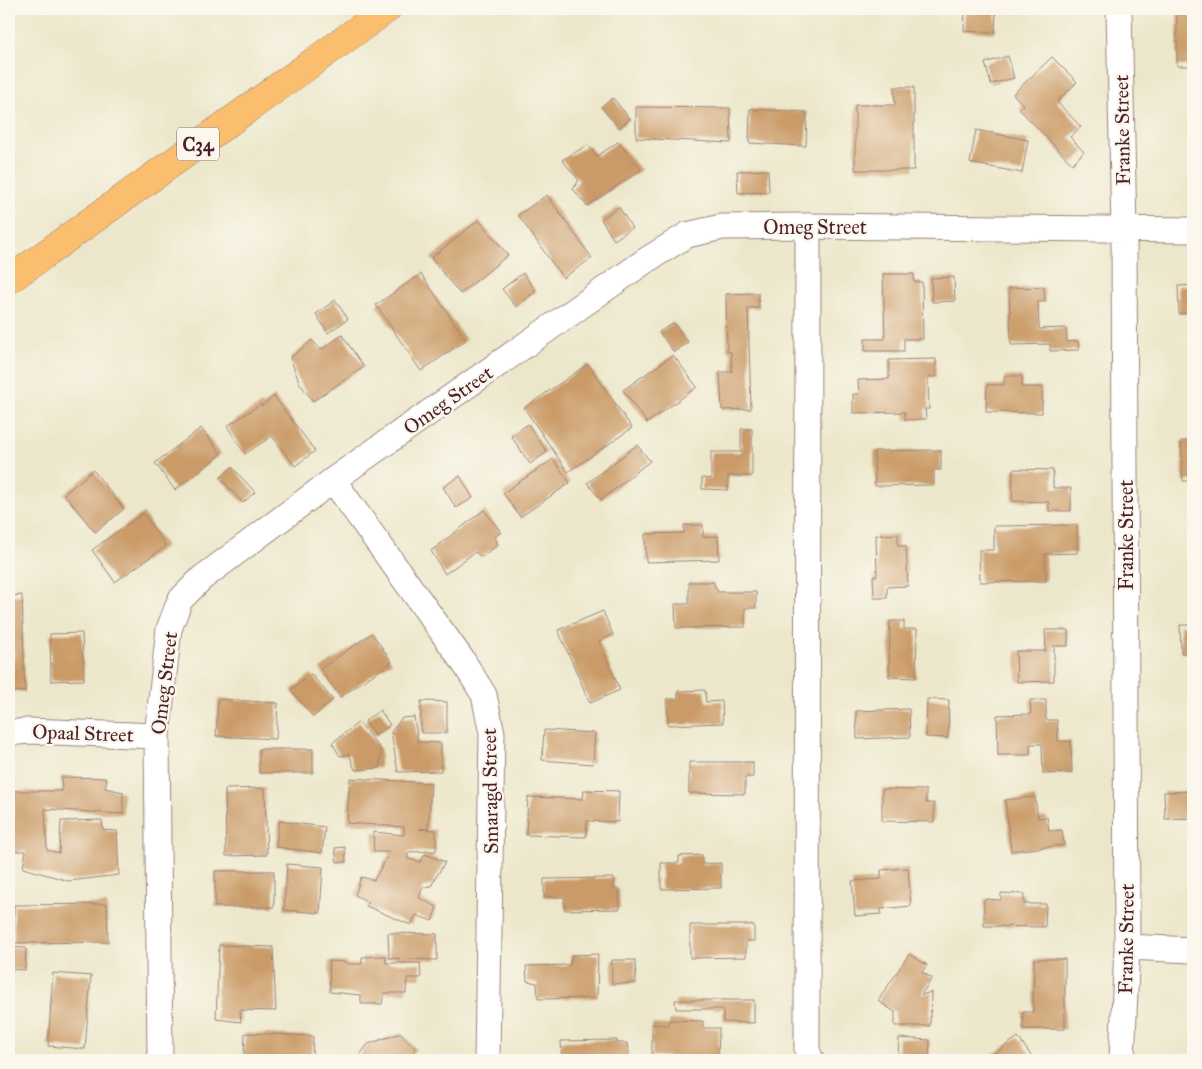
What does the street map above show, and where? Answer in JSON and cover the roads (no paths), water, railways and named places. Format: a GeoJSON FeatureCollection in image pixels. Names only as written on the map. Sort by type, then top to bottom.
{"type":"FeatureCollection","features":[{"type":"Feature","properties":{"kind":"main road","name":"C34"},"geometry":{"type":"LineString","coordinates":[[9,280],[387,9]]}},
{"type":"Feature","properties":{"kind":"street","name":"Franke Street"},"geometry":{"type":"LineString","coordinates":[[1119,9],[1124,230],[1127,947],[1122,1060]]}},
{"type":"Feature","properties":{"kind":"street","name":"Omeg Street"},"geometry":{"type":"LineString","coordinates":[[160,1060],[157,736],[168,628],[180,600],[202,578],[333,480],[645,260],[687,235],[722,227],[808,226],[1193,230]]}},
{"type":"Feature","properties":{"kind":"street"},"geometry":{"type":"LineString","coordinates":[[808,226],[807,1050],[810,1060]]}},
{"type":"Feature","properties":{"kind":"street","name":"Smaragd Street"},"geometry":{"type":"LineString","coordinates":[[333,480],[463,661],[484,695],[492,733],[487,1060]]}},
{"type":"Feature","properties":{"kind":"street","name":"Opaal Street"},"geometry":{"type":"LineString","coordinates":[[9,733],[28,730],[157,736]]}},
{"type":"Feature","properties":{"kind":"street"},"geometry":{"type":"LineString","coordinates":[[1127,947],[1193,950]]}}]}
